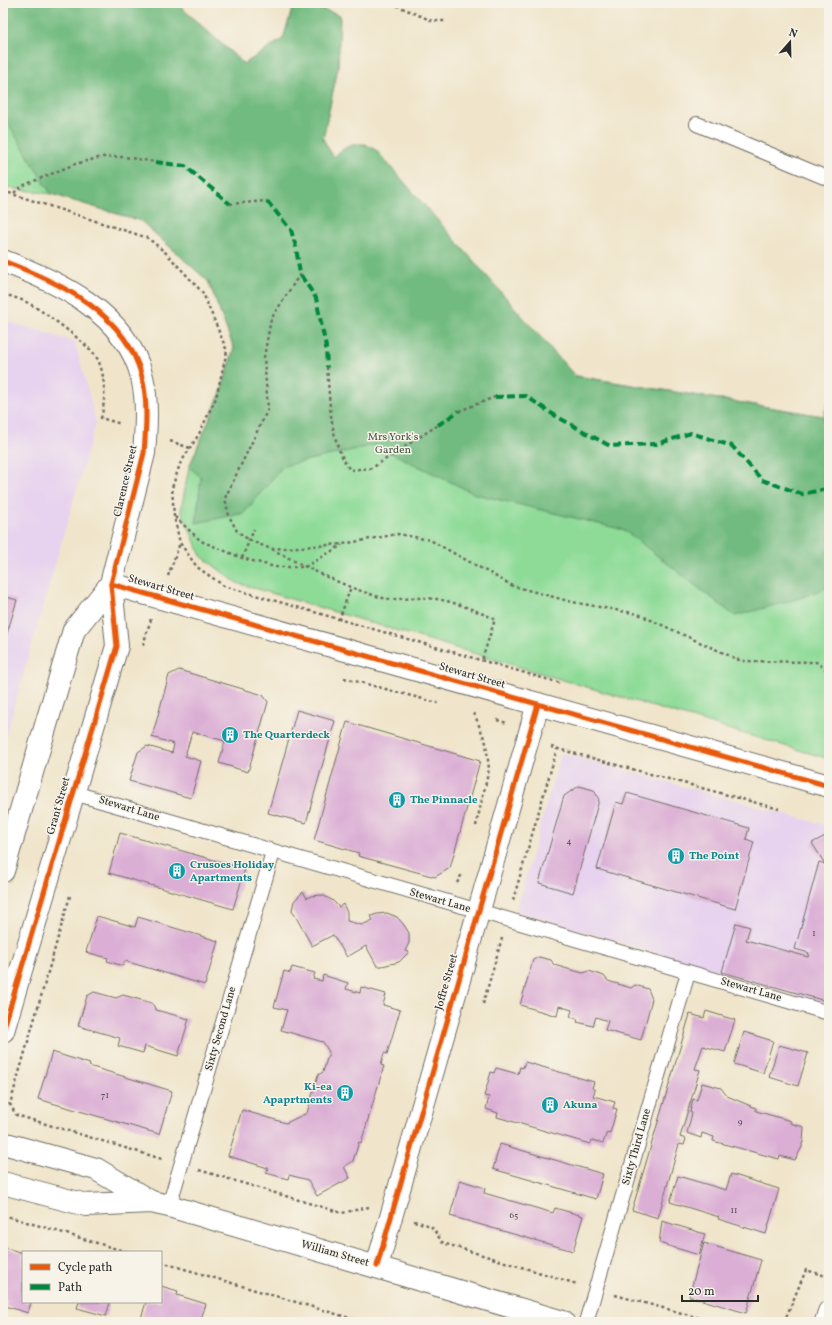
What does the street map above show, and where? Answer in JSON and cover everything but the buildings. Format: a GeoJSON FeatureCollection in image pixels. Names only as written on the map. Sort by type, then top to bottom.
{"type":"FeatureCollection","features":[{"type":"Feature","properties":{"kind":"street","name":"Clarence Street"},"geometry":{"type":"LineString","coordinates":[[3,261],[34,272],[88,302],[113,325],[131,350],[142,377],[145,407],[144,453],[110,584]]}},
{"type":"Feature","properties":{"kind":"street","name":"Stewart Street"},"geometry":{"type":"LineString","coordinates":[[110,584],[829,786]]}},
{"type":"Feature","properties":{"kind":"street","name":"Grant Street"},"geometry":{"type":"LineString","coordinates":[[3,1031],[117,646],[110,584]]}},
{"type":"Feature","properties":{"kind":"street"},"geometry":{"type":"LineString","coordinates":[[3,871],[74,630],[110,584]]}},
{"type":"Feature","properties":{"kind":"street","name":"Joffre Street"},"geometry":{"type":"LineString","coordinates":[[377,1266],[538,704]]}},
{"type":"Feature","properties":{"kind":"street","name":"William Street"},"geometry":{"type":"LineString","coordinates":[[3,1143],[96,1169],[160,1204],[377,1266],[564,1322]]}},
{"type":"Feature","properties":{"kind":"street","name":"William Street"},"geometry":{"type":"LineString","coordinates":[[3,1182],[86,1205],[160,1204]]}},
{"type":"Feature","properties":{"kind":"street"},"geometry":{"type":"LineString","coordinates":[[826,1322],[829,1312]]}},
{"type":"Feature","properties":{"kind":"lane"},"geometry":{"type":"LineString","coordinates":[[696,124],[829,179]]}},
{"type":"Feature","properties":{"kind":"lane","name":"Stewart Lane"},"geometry":{"type":"LineString","coordinates":[[74,793],[478,912],[829,1013]]}},
{"type":"Feature","properties":{"kind":"lane","name":"Sixty Second Lane"},"geometry":{"type":"LineString","coordinates":[[160,1204],[273,852]]}},
{"type":"Feature","properties":{"kind":"lane","name":"Sixty Third Lane"},"geometry":{"type":"LineString","coordinates":[[586,1322],[688,973]]}},
{"type":"Feature","properties":{"kind":"path"},"geometry":{"type":"LineString","coordinates":[[391,3],[432,21],[447,21]]}},
{"type":"Feature","properties":{"kind":"path"},"geometry":{"type":"LineString","coordinates":[[14,193],[22,186],[76,164],[102,157],[125,157],[155,162]]}},
{"type":"Feature","properties":{"kind":"path"},"geometry":{"type":"LineString","coordinates":[[3,191],[14,193],[148,238],[166,253],[204,293],[227,351],[216,398],[180,464],[172,488],[174,516],[180,543],[197,567],[224,586],[565,685]]}},
{"type":"Feature","properties":{"kind":"path"},"geometry":{"type":"LineString","coordinates":[[230,204],[267,202]]}},
{"type":"Feature","properties":{"kind":"path"},"geometry":{"type":"LineString","coordinates":[[300,274],[271,319],[264,357],[268,409],[225,498],[229,516],[237,531],[249,540],[351,587],[385,598],[428,598],[462,605],[496,618],[482,660]]}},
{"type":"Feature","properties":{"kind":"path"},"geometry":{"type":"LineString","coordinates":[[3,294],[25,301],[69,331],[95,356],[104,380],[103,409],[100,418],[109,420]]}},
{"type":"Feature","properties":{"kind":"path"},"geometry":{"type":"LineString","coordinates":[[327,367],[331,419],[342,458],[350,470],[372,468],[438,426]]}},
{"type":"Feature","properties":{"kind":"path"},"geometry":{"type":"LineString","coordinates":[[459,411],[495,397]]}},
{"type":"Feature","properties":{"kind":"path"},"geometry":{"type":"LineString","coordinates":[[183,446],[190,448]]}},
{"type":"Feature","properties":{"kind":"path"},"geometry":{"type":"LineString","coordinates":[[174,516],[201,541],[242,558],[276,567],[305,567],[343,544]]}},
{"type":"Feature","properties":{"kind":"path"},"geometry":{"type":"LineString","coordinates":[[242,558],[254,529]]}},
{"type":"Feature","properties":{"kind":"path"},"geometry":{"type":"LineString","coordinates":[[271,549],[343,544],[398,534],[430,540],[513,586],[572,602],[638,614],[741,662],[816,662],[829,672]]}},
{"type":"Feature","properties":{"kind":"path"},"geometry":{"type":"LineString","coordinates":[[178,549],[180,543]]}},
{"type":"Feature","properties":{"kind":"path"},"geometry":{"type":"LineString","coordinates":[[339,620],[351,587]]}},
{"type":"Feature","properties":{"kind":"path"},"geometry":{"type":"LineString","coordinates":[[344,678],[444,705]]}},
{"type":"Feature","properties":{"kind":"path"},"geometry":{"type":"LineString","coordinates":[[467,711],[481,715]]}},
{"type":"Feature","properties":{"kind":"path"},"geometry":{"type":"LineString","coordinates":[[474,713],[486,744],[489,769],[474,833]]}},
{"type":"Feature","properties":{"kind":"path"},"geometry":{"type":"LineString","coordinates":[[495,719],[508,723]]}},
{"type":"Feature","properties":{"kind":"path"},"geometry":{"type":"LineString","coordinates":[[546,746],[779,809]]}},
{"type":"Feature","properties":{"kind":"path"},"geometry":{"type":"LineString","coordinates":[[511,906],[557,749]]}},
{"type":"Feature","properties":{"kind":"path"},"geometry":{"type":"LineString","coordinates":[[454,887],[463,872]]}},
{"type":"Feature","properties":{"kind":"path"},"geometry":{"type":"LineString","coordinates":[[70,896],[10,1104],[16,1115],[166,1160]]}},
{"type":"Feature","properties":{"kind":"path"},"geometry":{"type":"LineString","coordinates":[[483,1004],[503,934]]}},
{"type":"Feature","properties":{"kind":"path"},"geometry":{"type":"LineString","coordinates":[[3,1107],[10,1104]]}},
{"type":"Feature","properties":{"kind":"path"},"geometry":{"type":"LineString","coordinates":[[196,1169],[342,1214],[370,1207]]}},
{"type":"Feature","properties":{"kind":"path"},"geometry":{"type":"LineString","coordinates":[[3,1215],[124,1251]]}},
{"type":"Feature","properties":{"kind":"path"},"geometry":{"type":"LineString","coordinates":[[409,1220],[431,1226],[443,1243],[583,1286]]}},
{"type":"Feature","properties":{"kind":"path"},"geometry":{"type":"LineString","coordinates":[[162,1262],[363,1322]]}},
{"type":"Feature","properties":{"kind":"path"},"geometry":{"type":"LineString","coordinates":[[784,1322],[806,1270],[829,1277]]}},
{"type":"Feature","properties":{"kind":"path"},"geometry":{"type":"LineString","coordinates":[[613,1294],[715,1322]]}},
{"type":"Feature","properties":{"kind":"shaded area"},"geometry":{"type":"Polygon","coordinates":[[[3,320],[75,342],[96,422],[3,745],[3,320]]]}},
{"type":"Feature","properties":{"kind":"shaded area"},"geometry":{"type":"Polygon","coordinates":[[[561,753],[829,826],[829,1005],[516,911],[561,753]]]}},
{"type":"Feature","properties":{"kind":"green space","name":"Mrs York's Garden"},"geometry":{"type":"Polygon","coordinates":[[[3,3],[176,3],[244,64],[283,39],[294,3],[301,3],[340,15],[338,67],[323,139],[333,157],[348,147],[357,144],[366,144],[571,375],[823,416],[829,401],[829,759],[237,583],[201,556],[181,510],[189,467],[221,392],[234,348],[208,281],[141,221],[51,194],[3,187],[3,3]]]}},
{"type":"Feature","properties":{"kind":"green space","name":"Mrs York's Garden"},"geometry":{"type":"Polygon","coordinates":[[[3,3],[176,3],[244,64],[283,39],[294,3],[301,3],[340,15],[338,67],[323,139],[333,157],[352,145],[363,144],[375,149],[575,376],[823,416],[828,476],[826,489],[827,494],[829,494],[829,587],[797,599],[735,616],[624,530],[475,494],[375,445],[283,466],[244,513],[196,523],[201,477],[189,467],[221,392],[234,348],[208,281],[141,221],[51,194],[3,115],[3,3]]]}},
{"type":"Feature","properties":{"kind":"marked path"},"geometry":{"type":"LineString","coordinates":[[155,162],[185,166],[230,204]]}},
{"type":"Feature","properties":{"kind":"marked path"},"geometry":{"type":"LineString","coordinates":[[267,201],[291,230],[296,247],[300,274],[316,298],[326,347],[327,367]]}},
{"type":"Feature","properties":{"kind":"marked path"},"geometry":{"type":"LineString","coordinates":[[495,397],[526,396],[554,415],[610,446],[657,444],[691,433],[732,446],[762,480],[802,494],[826,489]]}},
{"type":"Feature","properties":{"kind":"marked path"},"geometry":{"type":"LineString","coordinates":[[438,425],[459,411]]}},
{"type":"Feature","properties":{"kind":"cycle path"},"geometry":{"type":"LineString","coordinates":[[3,261],[24,269],[67,290],[88,303],[106,318],[121,335],[134,355],[144,386],[146,415],[144,453],[111,584],[117,646],[3,1031]]}},
{"type":"Feature","properties":{"kind":"cycle path"},"geometry":{"type":"LineString","coordinates":[[111,584],[829,786]]}},
{"type":"Feature","properties":{"kind":"cycle path"},"geometry":{"type":"LineString","coordinates":[[377,1266],[538,704]]}},
{"type":"Feature","properties":{"kind":"place","name":"The Quarterdeck"},"geometry":{"type":"Point","coordinates":[230,735]}},
{"type":"Feature","properties":{"kind":"place","name":"The Pinnacle"},"geometry":{"type":"Point","coordinates":[397,800]}},
{"type":"Feature","properties":{"kind":"place","name":"The Point"},"geometry":{"type":"Point","coordinates":[676,856]}},
{"type":"Feature","properties":{"kind":"place","name":"Crusoes Holiday Apartments"},"geometry":{"type":"Point","coordinates":[177,871]}},
{"type":"Feature","properties":{"kind":"place","name":"Ki-ea Apaprtments"},"geometry":{"type":"Point","coordinates":[345,1093]}},
{"type":"Feature","properties":{"kind":"place","name":"Akuna"},"geometry":{"type":"Point","coordinates":[550,1105]}}]}
